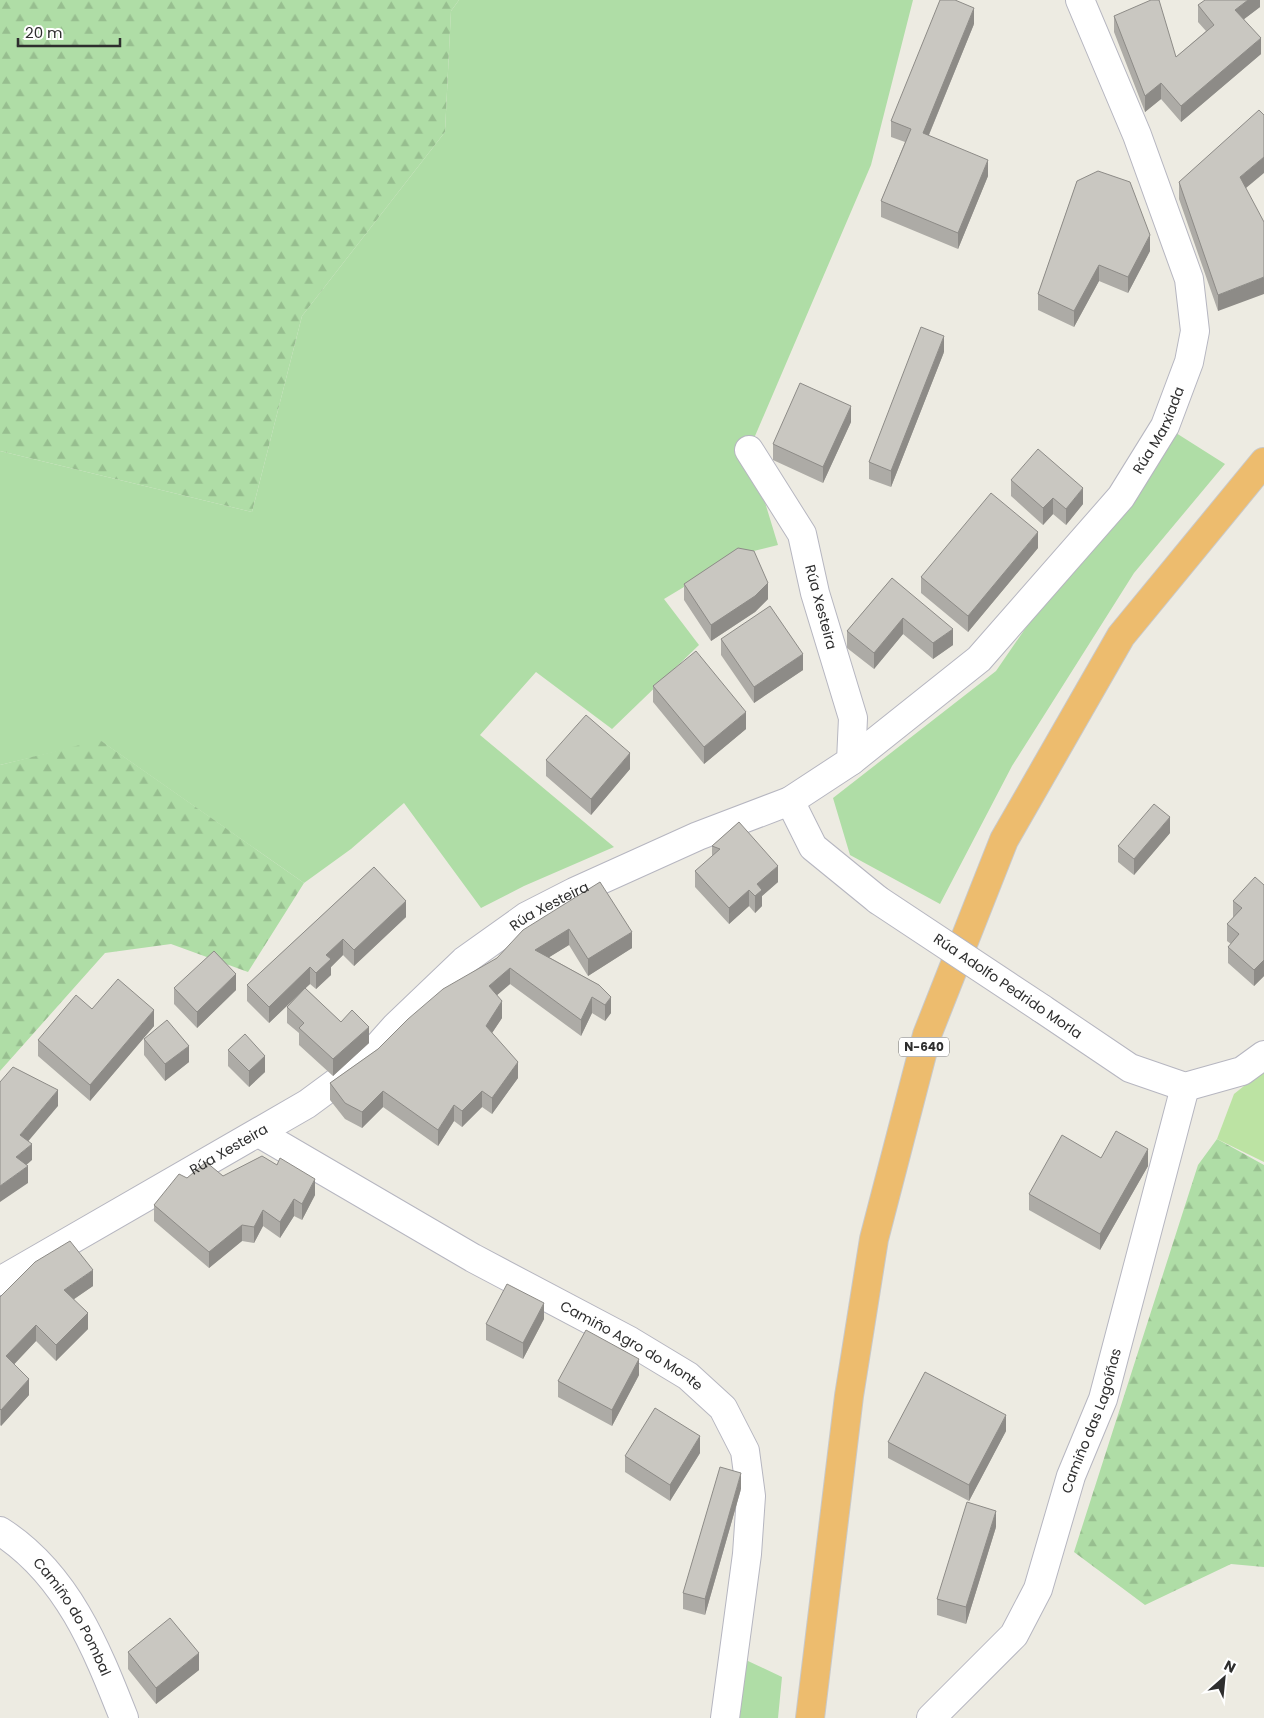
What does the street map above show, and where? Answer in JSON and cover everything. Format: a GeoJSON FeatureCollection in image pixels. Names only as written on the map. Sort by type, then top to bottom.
{"type":"FeatureCollection","features":[{"type":"Feature","properties":{"kind":"highway","name":"N-640"},"geometry":{"type":"LineString","coordinates":[[810,1718],[849,1396],[874,1239],[927,1036],[1004,840],[1121,636],[1264,462]]}},
{"type":"Feature","properties":{"kind":"street","name":"Rúa Marxiada"},"geometry":{"type":"LineString","coordinates":[[851,761],[979,659],[1121,497],[1165,426],[1188,362],[1195,331],[1188,279],[1137,135],[1080,0]]}},
{"type":"Feature","properties":{"kind":"street","name":"Rúa Xesteira"},"geometry":{"type":"LineString","coordinates":[[0,1281],[307,1104],[364,1062],[396,1026],[464,961],[528,916],[574,892],[698,836],[790,801],[851,761],[853,718],[815,593],[802,534],[749,450]]}},
{"type":"Feature","properties":{"kind":"street","name":"Rúa Adolfo Pedrido Morla"},"geometry":{"type":"LineString","coordinates":[[790,801],[813,847],[878,900],[1130,1068],[1185,1087]]}},
{"type":"Feature","properties":{"kind":"street"},"geometry":{"type":"LineString","coordinates":[[1185,1087],[1242,1071],[1264,1055]]}},
{"type":"Feature","properties":{"kind":"street","name":"Camiño das Lagoíñas"},"geometry":{"type":"LineString","coordinates":[[931,1718],[1014,1635],[1038,1589],[1071,1476],[1103,1398],[1185,1087]]}},
{"type":"Feature","properties":{"kind":"street","name":"Camiño Agro do Monte"},"geometry":{"type":"LineString","coordinates":[[259,1133],[473,1258],[630,1341],[688,1376],[723,1408],[745,1451],[751,1496],[747,1554],[725,1718]]}},
{"type":"Feature","properties":{"kind":"street","name":"Camiño do Pombal"},"geometry":{"type":"LineString","coordinates":[[0,1531],[17,1542],[41,1565],[76,1610],[99,1655],[124,1718]]}},
{"type":"Feature","properties":{"kind":"green space"},"geometry":{"type":"Polygon","coordinates":[[[0,0],[459,0],[451,11],[445,132],[302,316],[252,512],[0,451],[0,0]]]}},
{"type":"Feature","properties":{"kind":"green space"},"geometry":{"type":"Polygon","coordinates":[[[459,0],[913,0],[871,165],[749,450],[778,545],[737,555],[664,599],[699,645],[612,729],[536,672],[480,735],[614,847],[524,886],[481,908],[404,803],[351,849],[304,883],[101,741],[0,765],[0,451],[252,512],[302,316],[445,132],[451,11],[459,0]]]}},
{"type":"Feature","properties":{"kind":"green space"},"geometry":{"type":"Polygon","coordinates":[[[1165,426],[1225,464],[1134,573],[1012,766],[940,904],[850,855],[833,798],[996,671],[1165,426]]]}},
{"type":"Feature","properties":{"kind":"green space"},"geometry":{"type":"Polygon","coordinates":[[[100,740],[304,883],[248,972],[171,944],[105,953],[0,1071],[0,765],[100,740]]]}},
{"type":"Feature","properties":{"kind":"green space"},"geometry":{"type":"Polygon","coordinates":[[[1264,1070],[1264,1162],[1217,1139],[1234,1094],[1264,1070]]]}},
{"type":"Feature","properties":{"kind":"green space"},"geometry":{"type":"Polygon","coordinates":[[[1217,1139],[1264,1165],[1264,1567],[1231,1564],[1145,1605],[1074,1552],[1198,1165],[1217,1139]]]}},
{"type":"Feature","properties":{"kind":"green space"},"geometry":{"type":"Polygon","coordinates":[[[733,1654],[782,1677],[778,1718],[727,1718],[733,1654]]]}},
{"type":"Feature","properties":{"kind":"building"},"geometry":{"type":"Polygon","coordinates":[[[940,0],[955,0],[974,8],[923,133],[988,160],[958,233],[881,201],[911,129],[891,121],[940,0]]]}},
{"type":"Feature","properties":{"kind":"building"},"geometry":{"type":"Polygon","coordinates":[[[1151,0],[1159,0],[1176,57],[1214,25],[1198,5],[1205,0],[1248,0],[1235,10],[1261,38],[1181,106],[1161,83],[1145,96],[1114,16],[1151,0]]]}},
{"type":"Feature","properties":{"kind":"building"},"geometry":{"type":"Polygon","coordinates":[[[1259,110],[1264,115],[1264,157],[1240,177],[1264,222],[1264,277],[1218,295],[1179,182],[1259,110]]]}},
{"type":"Feature","properties":{"kind":"building"},"geometry":{"type":"Polygon","coordinates":[[[1098,171],[1130,182],[1150,235],[1128,277],[1099,265],[1074,311],[1038,294],[1077,181],[1098,171]]]}},
{"type":"Feature","properties":{"kind":"building"},"geometry":{"type":"Polygon","coordinates":[[[921,327],[944,336],[891,471],[869,462],[921,327]]]}},
{"type":"Feature","properties":{"kind":"building"},"geometry":{"type":"Polygon","coordinates":[[[800,383],[851,406],[823,467],[773,444],[800,383]]]}},
{"type":"Feature","properties":{"kind":"building"},"geometry":{"type":"Polygon","coordinates":[[[1038,449],[1083,488],[1066,509],[1053,498],[1043,508],[1011,480],[1038,449]]]}},
{"type":"Feature","properties":{"kind":"building"},"geometry":{"type":"Polygon","coordinates":[[[991,493],[1038,532],[968,616],[921,577],[991,493]]]}},
{"type":"Feature","properties":{"kind":"building"},"geometry":{"type":"Polygon","coordinates":[[[738,548],[754,551],[768,583],[755,596],[711,625],[684,584],[738,548]]]}},
{"type":"Feature","properties":{"kind":"building"},"geometry":{"type":"Polygon","coordinates":[[[892,578],[953,629],[933,643],[903,618],[874,653],[847,631],[892,578]]]}},
{"type":"Feature","properties":{"kind":"building"},"geometry":{"type":"Polygon","coordinates":[[[770,606],[803,654],[754,687],[721,639],[770,606]]]}},
{"type":"Feature","properties":{"kind":"building"},"geometry":{"type":"Polygon","coordinates":[[[696,651],[746,712],[704,747],[653,686],[696,651]]]}},
{"type":"Feature","properties":{"kind":"building"},"geometry":{"type":"Polygon","coordinates":[[[586,715],[630,753],[591,799],[546,760],[586,715]]]}},
{"type":"Feature","properties":{"kind":"building"},"geometry":{"type":"Polygon","coordinates":[[[1154,804],[1170,817],[1134,859],[1118,846],[1154,804]]]}},
{"type":"Feature","properties":{"kind":"building"},"geometry":{"type":"Polygon","coordinates":[[[739,822],[778,866],[757,884],[762,890],[755,896],[749,890],[729,908],[695,871],[720,849],[712,846],[739,822]]]}},
{"type":"Feature","properties":{"kind":"building"},"geometry":{"type":"Polygon","coordinates":[[[374,867],[406,901],[354,950],[343,939],[326,955],[331,959],[316,973],[310,967],[269,1007],[247,985],[374,867]]]}},
{"type":"Feature","properties":{"kind":"building"},"geometry":{"type":"Polygon","coordinates":[[[1255,877],[1264,885],[1264,960],[1254,970],[1228,947],[1239,934],[1227,924],[1242,908],[1233,901],[1255,877]]]}},
{"type":"Feature","properties":{"kind":"building"},"geometry":{"type":"Polygon","coordinates":[[[600,882],[632,932],[588,959],[569,929],[535,950],[599,985],[611,997],[605,1005],[592,997],[581,1020],[510,968],[489,986],[502,1001],[486,1026],[518,1062],[492,1098],[482,1091],[462,1111],[454,1105],[438,1130],[383,1091],[362,1112],[345,1103],[330,1083],[378,1049],[408,1019],[443,989],[497,958],[523,930],[600,882]]]}},
{"type":"Feature","properties":{"kind":"building"},"geometry":{"type":"Polygon","coordinates":[[[214,951],[236,974],[197,1012],[174,988],[214,951]]]}},
{"type":"Feature","properties":{"kind":"building"},"geometry":{"type":"Polygon","coordinates":[[[118,979],[154,1010],[90,1085],[38,1040],[76,995],[92,1009],[118,979]]]}},
{"type":"Feature","properties":{"kind":"building"},"geometry":{"type":"Polygon","coordinates":[[[305,988],[341,1022],[352,1010],[369,1027],[333,1059],[299,1028],[304,1023],[287,1007],[305,988]]]}},
{"type":"Feature","properties":{"kind":"building"},"geometry":{"type":"Polygon","coordinates":[[[167,1020],[189,1046],[165,1064],[144,1039],[167,1020]]]}},
{"type":"Feature","properties":{"kind":"building"},"geometry":{"type":"Polygon","coordinates":[[[245,1034],[265,1056],[249,1071],[228,1050],[245,1034]]]}},
{"type":"Feature","properties":{"kind":"building"},"geometry":{"type":"Polygon","coordinates":[[[13,1067],[58,1090],[20,1135],[32,1144],[16,1157],[28,1166],[0,1186],[0,1082],[13,1067]]]}},
{"type":"Feature","properties":{"kind":"building"},"geometry":{"type":"Polygon","coordinates":[[[1116,1131],[1148,1149],[1100,1234],[1029,1194],[1062,1135],[1101,1158],[1116,1131]]]}},
{"type":"Feature","properties":{"kind":"building"},"geometry":{"type":"Polygon","coordinates":[[[262,1156],[277,1165],[280,1158],[315,1179],[302,1204],[294,1199],[280,1222],[263,1210],[254,1227],[242,1225],[209,1252],[154,1205],[179,1174],[187,1178],[206,1162],[223,1176],[262,1156]]]}},
{"type":"Feature","properties":{"kind":"building"},"geometry":{"type":"Polygon","coordinates":[[[70,1241],[93,1270],[64,1290],[88,1313],[56,1345],[36,1325],[6,1356],[29,1379],[1,1410],[0,1297],[35,1262],[70,1241]]]}},
{"type":"Feature","properties":{"kind":"building"},"geometry":{"type":"Polygon","coordinates":[[[507,1284],[544,1303],[523,1343],[486,1324],[507,1284]]]}},
{"type":"Feature","properties":{"kind":"building"},"geometry":{"type":"Polygon","coordinates":[[[586,1330],[639,1359],[612,1410],[558,1381],[586,1330]]]}},
{"type":"Feature","properties":{"kind":"building"},"geometry":{"type":"Polygon","coordinates":[[[925,1372],[1006,1415],[969,1485],[888,1442],[925,1372]]]}},
{"type":"Feature","properties":{"kind":"building"},"geometry":{"type":"Polygon","coordinates":[[[655,1408],[700,1436],[670,1485],[625,1456],[655,1408]]]}},
{"type":"Feature","properties":{"kind":"building"},"geometry":{"type":"Polygon","coordinates":[[[720,1467],[741,1473],[705,1599],[683,1593],[720,1467]]]}},
{"type":"Feature","properties":{"kind":"building"},"geometry":{"type":"Polygon","coordinates":[[[967,1502],[996,1511],[966,1607],[937,1599],[967,1502]]]}},
{"type":"Feature","properties":{"kind":"building"},"geometry":{"type":"Polygon","coordinates":[[[170,1618],[199,1653],[156,1688],[128,1652],[170,1618]]]}}]}
